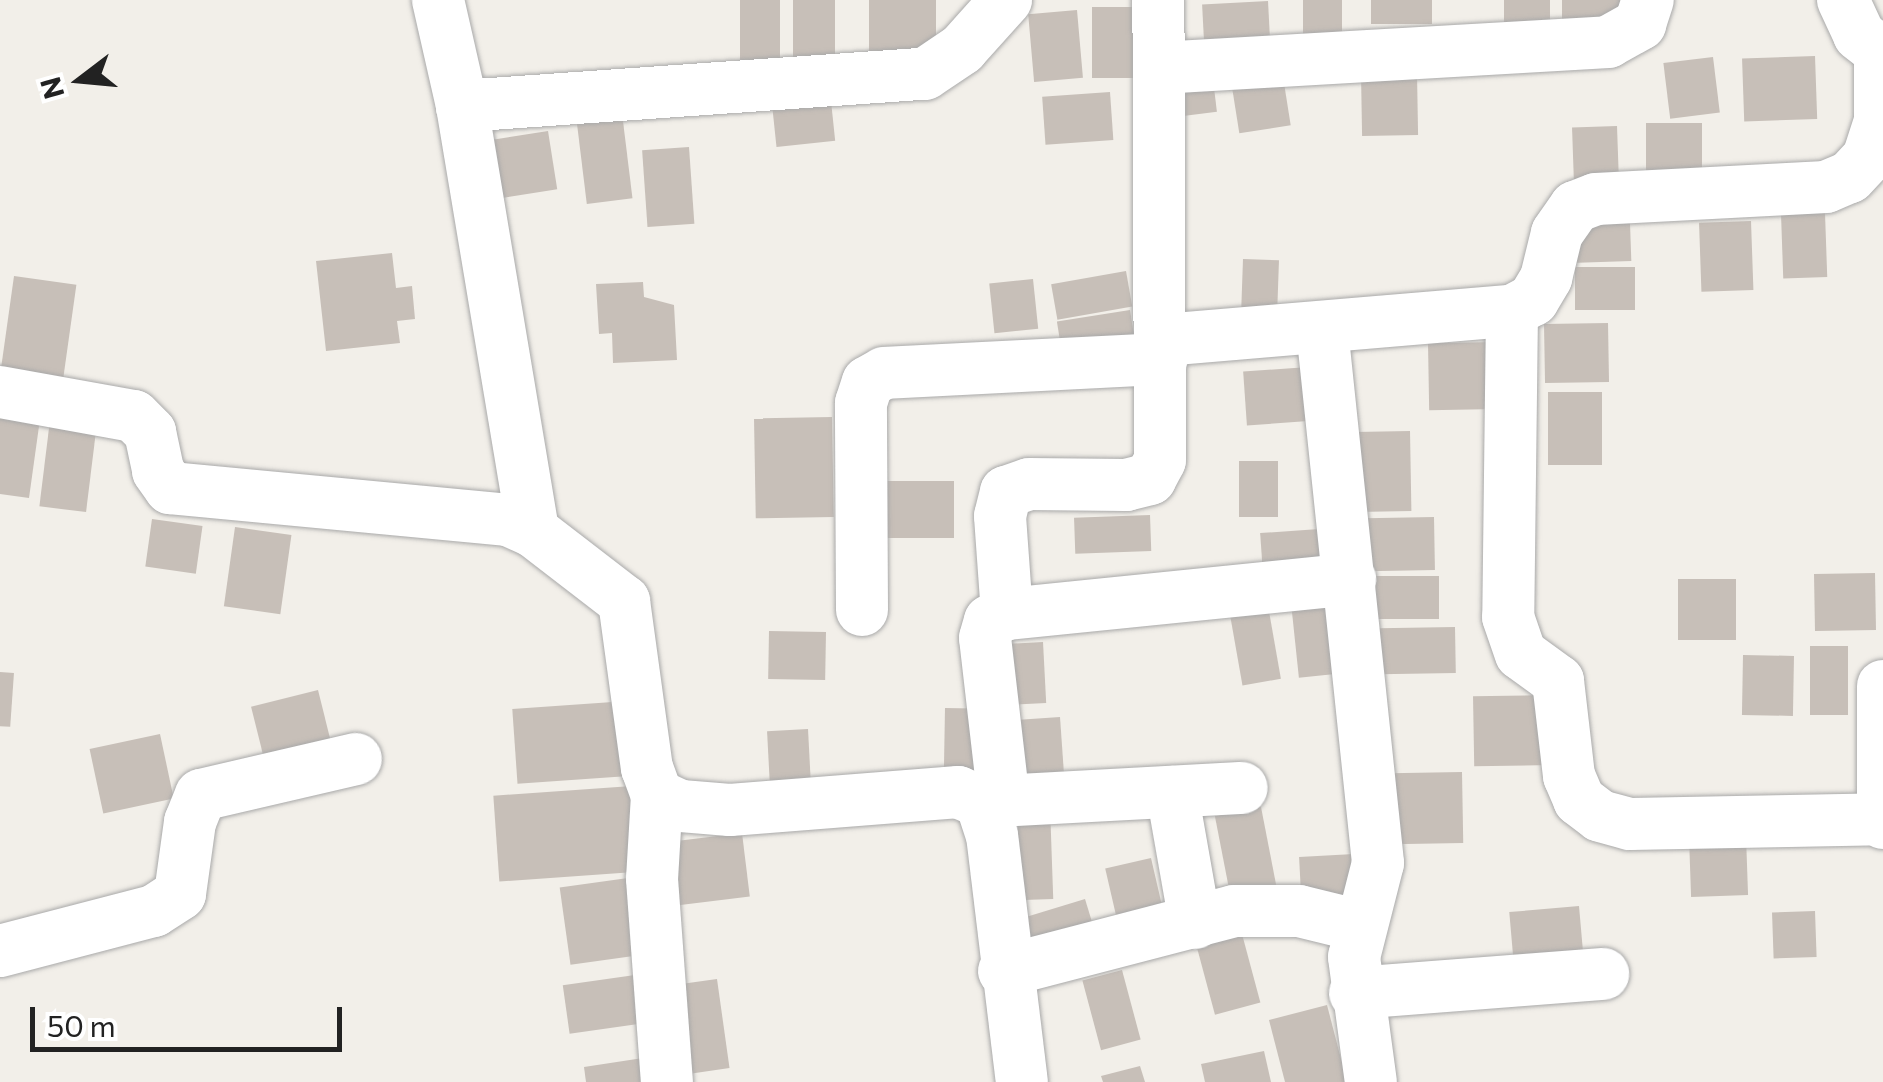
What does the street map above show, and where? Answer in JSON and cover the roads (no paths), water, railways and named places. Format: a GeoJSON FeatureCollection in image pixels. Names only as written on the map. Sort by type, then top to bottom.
{"type":"FeatureCollection","features":[{"type":"Feature","properties":{"kind":"street"},"geometry":{"type":"LineString","coordinates":[[438,0],[462,106],[533,530]]}},
{"type":"Feature","properties":{"kind":"street"},"geometry":{"type":"LineString","coordinates":[[462,106],[925,74],[962,49],[1006,0]]}},
{"type":"Feature","properties":{"kind":"street"},"geometry":{"type":"LineString","coordinates":[[1007,614],[1000,516],[1006,492],[1030,484],[1126,485],[1150,478],[1160,460],[1158,0]]}},
{"type":"Feature","properties":{"kind":"street"},"geometry":{"type":"LineString","coordinates":[[1159,68],[1608,42],[1640,24],[1648,0]]}},
{"type":"Feature","properties":{"kind":"street"},"geometry":{"type":"LineString","coordinates":[[862,610],[860,403],[868,382],[884,374],[1162,350],[1322,328],[1512,310],[1533,300],[1557,233],[1575,206],[1596,199],[1826,187],[1850,177],[1868,158],[1880,121],[1882,53],[1859,35],[1842,0]]}},
{"type":"Feature","properties":{"kind":"street"},"geometry":{"type":"LineString","coordinates":[[1512,310],[1508,616],[1521,654],[1558,681],[1569,776],[1579,800],[1600,816],[1630,824],[1883,806],[1883,686]]}},
{"type":"Feature","properties":{"kind":"street"},"geometry":{"type":"LineString","coordinates":[[1322,328],[1378,862],[1360,926],[1355,993],[1372,1082]]}},
{"type":"Feature","properties":{"kind":"street"},"geometry":{"type":"LineString","coordinates":[[0,392],[134,416],[150,432],[158,472],[170,488],[508,520],[533,530],[624,600],[647,768],[657,795],[652,879],[667,1082]]}},
{"type":"Feature","properties":{"kind":"street"},"geometry":{"type":"LineString","coordinates":[[1022,1082],[1004,971],[992,835],[985,638],[990,621],[1007,614],[1350,579]]}},
{"type":"Feature","properties":{"kind":"street"},"geometry":{"type":"LineString","coordinates":[[0,951],[154,911],[180,894],[201,794],[356,759]]}},
{"type":"Feature","properties":{"kind":"street"},"geometry":{"type":"LineString","coordinates":[[657,795],[681,806],[730,810],[958,792],[992,802],[1242,788]]}},
{"type":"Feature","properties":{"kind":"street"},"geometry":{"type":"LineString","coordinates":[[1172,792],[1195,923]]}},
{"type":"Feature","properties":{"kind":"street"},"geometry":{"type":"LineString","coordinates":[[1004,971],[1234,911],[1299,911],[1360,926]]}},
{"type":"Feature","properties":{"kind":"street"},"geometry":{"type":"LineString","coordinates":[[1355,993],[1603,974]]}}]}
